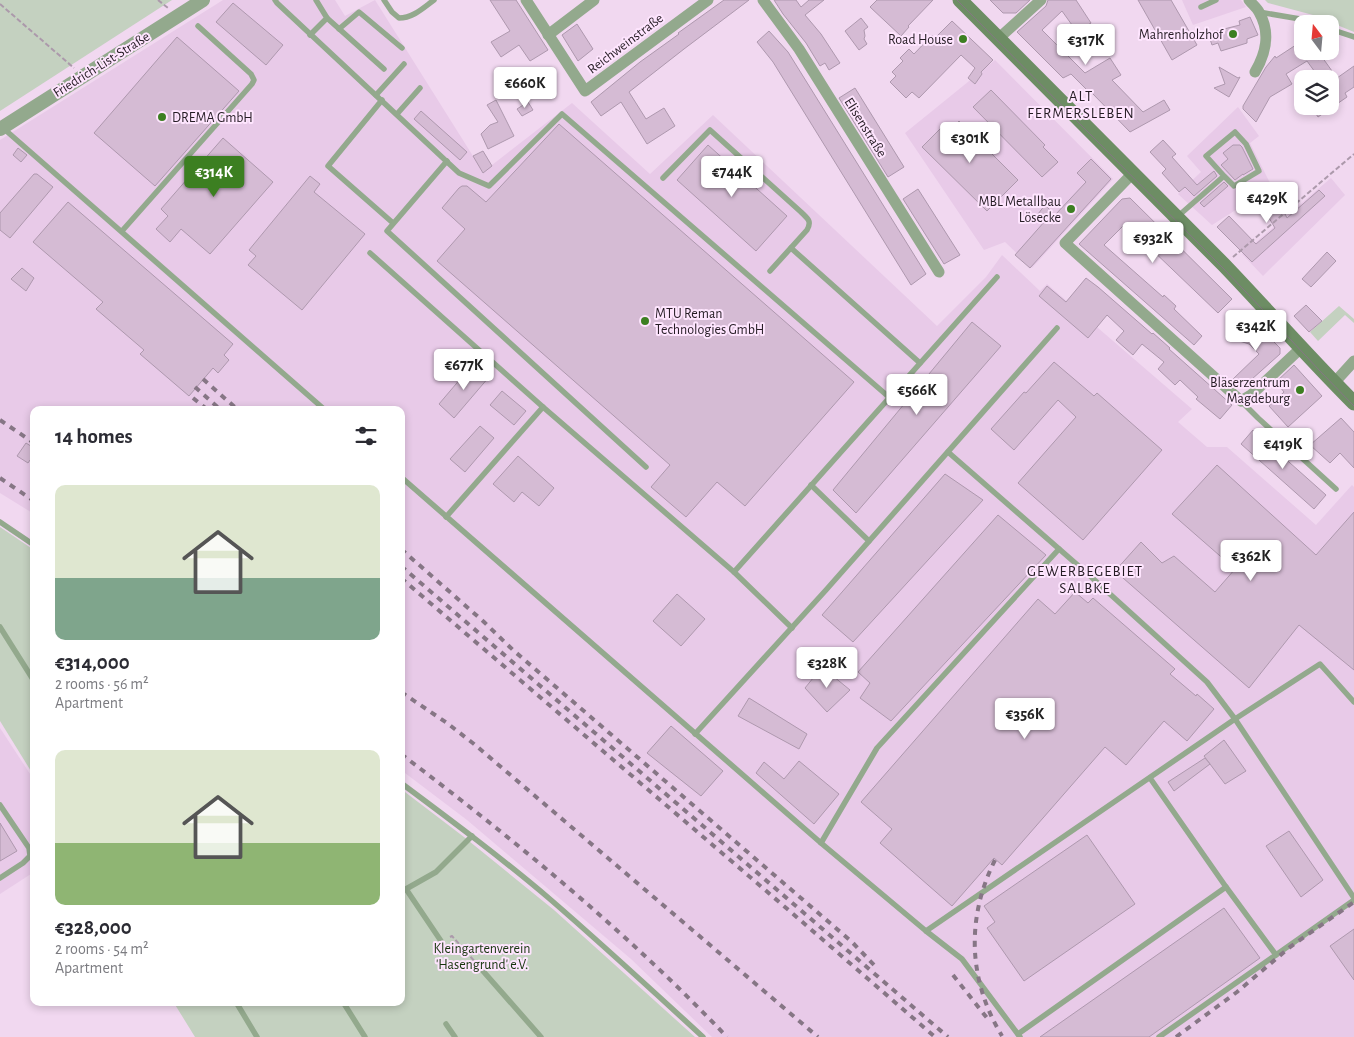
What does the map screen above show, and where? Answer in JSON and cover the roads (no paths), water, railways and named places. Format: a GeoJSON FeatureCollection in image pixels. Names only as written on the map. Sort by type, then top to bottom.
{"type":"FeatureCollection","features":[{"type":"Feature","properties":{"kind":"main road"},"geometry":{"type":"LineString","coordinates":[[960,0],[1224,265],[1354,403]]}},
{"type":"Feature","properties":{"kind":"street","name":"Friedrich-List-Straße"},"geometry":{"type":"LineString","coordinates":[[1,128],[203,0]]}},
{"type":"Feature","properties":{"kind":"street"},"geometry":{"type":"LineString","coordinates":[[526,0],[548,35],[594,0]]}},
{"type":"Feature","properties":{"kind":"street","name":"Reichweinstraße"},"geometry":{"type":"LineString","coordinates":[[548,35],[585,92],[708,0]]}},
{"type":"Feature","properties":{"kind":"street","name":"Elisenstraße"},"geometry":{"type":"LineString","coordinates":[[763,0],[799,49],[939,272]]}},
{"type":"Feature","properties":{"kind":"street"},"geometry":{"type":"LineString","coordinates":[[999,38],[1041,0]]}},
{"type":"Feature","properties":{"kind":"street"},"geometry":{"type":"LineString","coordinates":[[1249,0],[1259,12],[1266,30],[1266,44],[1262,61],[1255,72]]}},
{"type":"Feature","properties":{"kind":"street"},"geometry":{"type":"LineString","coordinates":[[1133,173],[1065,243],[1241,401],[1301,348]]}},
{"type":"Feature","properties":{"kind":"street"},"geometry":{"type":"LineString","coordinates":[[1334,383],[1354,362]]}},
{"type":"Feature","properties":{"kind":"lane"},"geometry":{"type":"LineString","coordinates":[[275,0],[277,4],[459,173],[489,186],[562,114],[890,398]]}},
{"type":"Feature","properties":{"kind":"lane"},"geometry":{"type":"LineString","coordinates":[[316,0],[327,18],[384,69]]}},
{"type":"Feature","properties":{"kind":"lane"},"geometry":{"type":"LineString","coordinates":[[384,0],[392,12],[399,18],[412,16],[434,0]]}},
{"type":"Feature","properties":{"kind":"lane"},"geometry":{"type":"LineString","coordinates":[[1201,7],[1216,0]]}},
{"type":"Feature","properties":{"kind":"lane"},"geometry":{"type":"LineString","coordinates":[[339,29],[359,12],[402,48]]}},
{"type":"Feature","properties":{"kind":"lane"},"geometry":{"type":"LineString","coordinates":[[1259,12],[1294,18]]}},
{"type":"Feature","properties":{"kind":"lane"},"geometry":{"type":"LineString","coordinates":[[310,35],[327,18]]}},
{"type":"Feature","properties":{"kind":"lane"},"geometry":{"type":"LineString","coordinates":[[122,231],[254,80],[251,74],[198,26]]}},
{"type":"Feature","properties":{"kind":"lane"},"geometry":{"type":"LineString","coordinates":[[1339,32],[1354,37]]}},
{"type":"Feature","properties":{"kind":"lane"},"geometry":{"type":"LineString","coordinates":[[376,95],[404,64]]}},
{"type":"Feature","properties":{"kind":"lane"},"geometry":{"type":"LineString","coordinates":[[397,114],[420,88]]}},
{"type":"Feature","properties":{"kind":"lane"},"geometry":{"type":"LineString","coordinates":[[382,100],[328,166],[393,223]]}},
{"type":"Feature","properties":{"kind":"lane"},"geometry":{"type":"LineString","coordinates":[[1,128],[122,231],[320,406]]}},
{"type":"Feature","properties":{"kind":"lane"},"geometry":{"type":"LineString","coordinates":[[664,178],[710,130],[809,220],[810,224],[807,230],[770,271]]}},
{"type":"Feature","properties":{"kind":"lane"},"geometry":{"type":"LineString","coordinates":[[1235,132],[1246,144],[1259,171],[1234,186],[1224,176],[1206,156],[1235,132]]}},
{"type":"Feature","properties":{"kind":"lane"},"geometry":{"type":"LineString","coordinates":[[447,161],[387,230],[646,467]]}},
{"type":"Feature","properties":{"kind":"lane"},"geometry":{"type":"LineString","coordinates":[[1177,217],[1224,176]]}},
{"type":"Feature","properties":{"kind":"lane"},"geometry":{"type":"LineString","coordinates":[[791,248],[920,363]]}},
{"type":"Feature","properties":{"kind":"lane"},"geometry":{"type":"LineString","coordinates":[[370,253],[734,572],[792,628]]}},
{"type":"Feature","properties":{"kind":"lane"},"geometry":{"type":"LineString","coordinates":[[734,572],[997,277]]}},
{"type":"Feature","properties":{"kind":"lane"},"geometry":{"type":"LineString","coordinates":[[696,734],[1057,328]]}},
{"type":"Feature","properties":{"kind":"lane"},"geometry":{"type":"LineString","coordinates":[[1241,401],[1336,488]]}},
{"type":"Feature","properties":{"kind":"lane"},"geometry":{"type":"LineString","coordinates":[[446,517],[544,407]]}},
{"type":"Feature","properties":{"kind":"lane"},"geometry":{"type":"LineString","coordinates":[[948,452],[1207,682],[1235,719],[1354,899],[1159,1037]]}},
{"type":"Feature","properties":{"kind":"lane"},"geometry":{"type":"LineString","coordinates":[[405,481],[821,843],[962,960],[1019,1036],[1226,887]]}},
{"type":"Feature","properties":{"kind":"lane"},"geometry":{"type":"LineString","coordinates":[[811,485],[869,541]]}},
{"type":"Feature","properties":{"kind":"lane"},"geometry":{"type":"LineString","coordinates":[[0,522],[30,542]]}},
{"type":"Feature","properties":{"kind":"lane"},"geometry":{"type":"LineString","coordinates":[[821,843],[877,748],[1059,549]]}},
{"type":"Feature","properties":{"kind":"lane"},"geometry":{"type":"LineString","coordinates":[[0,627],[30,675]]}},
{"type":"Feature","properties":{"kind":"lane"},"geometry":{"type":"LineString","coordinates":[[926,931],[1235,719],[1320,664],[1354,702]]}},
{"type":"Feature","properties":{"kind":"lane"},"geometry":{"type":"LineString","coordinates":[[1150,778],[1276,955]]}},
{"type":"Feature","properties":{"kind":"lane"},"geometry":{"type":"LineString","coordinates":[[405,786],[472,836],[550,900],[703,1037]]}},
{"type":"Feature","properties":{"kind":"lane"},"geometry":{"type":"LineString","coordinates":[[0,805],[28,848],[30,856],[23,863],[0,878]]}},
{"type":"Feature","properties":{"kind":"lane"},"geometry":{"type":"LineString","coordinates":[[405,889],[436,872],[472,836]]}},
{"type":"Feature","properties":{"kind":"lane"},"geometry":{"type":"LineString","coordinates":[[405,893],[441,941]]}},
{"type":"Feature","properties":{"kind":"lane"},"geometry":{"type":"LineString","coordinates":[[482,971],[541,1037]]}},
{"type":"Feature","properties":{"kind":"lane"},"geometry":{"type":"LineString","coordinates":[[238,1006],[257,1037]]}},
{"type":"Feature","properties":{"kind":"lane"},"geometry":{"type":"LineString","coordinates":[[346,1006],[365,1037]]}},
{"type":"Feature","properties":{"kind":"lane"},"geometry":{"type":"LineString","coordinates":[[446,1024],[455,1037]]}},
{"type":"Feature","properties":{"kind":"tram line"},"geometry":{"type":"LineString","coordinates":[[957,0],[1222,267],[1354,406]]}},
{"type":"Feature","properties":{"kind":"railway"},"geometry":{"type":"LineString","coordinates":[[203,379],[233,406]]}},
{"type":"Feature","properties":{"kind":"railway"},"geometry":{"type":"LineString","coordinates":[[195,387],[216,406]]}},
{"type":"Feature","properties":{"kind":"railway"},"geometry":{"type":"LineString","coordinates":[[193,398],[203,406]]}},
{"type":"Feature","properties":{"kind":"railway"},"geometry":{"type":"LineString","coordinates":[[0,420],[30,440]]}},
{"type":"Feature","properties":{"kind":"railway"},"geometry":{"type":"LineString","coordinates":[[0,478],[30,498]]}},
{"type":"Feature","properties":{"kind":"railway"},"geometry":{"type":"LineString","coordinates":[[405,553],[513,650],[852,942],[875,966]]}},
{"type":"Feature","properties":{"kind":"railway"},"geometry":{"type":"LineString","coordinates":[[405,569],[948,1037]]}},
{"type":"Feature","properties":{"kind":"railway"},"geometry":{"type":"LineString","coordinates":[[405,581],[935,1037]]}},
{"type":"Feature","properties":{"kind":"railway"},"geometry":{"type":"LineString","coordinates":[[405,695],[474,744],[818,1037]]}},
{"type":"Feature","properties":{"kind":"railway"},"geometry":{"type":"LineString","coordinates":[[405,757],[487,820],[570,889],[650,961],[727,1037]]}},
{"type":"Feature","properties":{"kind":"railway"},"geometry":{"type":"LineString","coordinates":[[995,860],[979,904],[975,949],[982,993],[1002,1036]]}},
{"type":"Feature","properties":{"kind":"railway"},"geometry":{"type":"LineString","coordinates":[[1176,1037],[1237,992],[1290,947],[1354,902]]}},
{"type":"Feature","properties":{"kind":"railway"},"geometry":{"type":"LineString","coordinates":[[953,975],[987,1018]]}},
{"type":"Feature","properties":{"kind":"place","name":"Mahrenholzhof"},"geometry":{"type":"Point","coordinates":[1233,34]}},
{"type":"Feature","properties":{"kind":"place","name":"Road House"},"geometry":{"type":"Point","coordinates":[963,39]}},
{"type":"Feature","properties":{"kind":"place","name":"DREMA GmbH"},"geometry":{"type":"Point","coordinates":[162,117]}},
{"type":"Feature","properties":{"kind":"place","name":"MBL Metallbau Lösecke"},"geometry":{"type":"Point","coordinates":[1071,209]}},
{"type":"Feature","properties":{"kind":"place","name":"MTU Reman Technologies GmbH"},"geometry":{"type":"Point","coordinates":[645,321]}},
{"type":"Feature","properties":{"kind":"place","name":"Bläserzentrum Magdeburg"},"geometry":{"type":"Point","coordinates":[1300,390]}},
{"type":"Feature","properties":{"kind":"district","name":"ALT FERMERSLEBEN"},"geometry":{"type":"Point","coordinates":[1081,104]}},
{"type":"Feature","properties":{"kind":"district","name":"GEWERBEGEBIET SALBKE"},"geometry":{"type":"Point","coordinates":[1085,580]}},
{"type":"Feature","properties":{"kind":"park label","name":"Kleingartenverein 'Hasengrund' e.V."},"geometry":{"type":"Point","coordinates":[482,956]}}]}
